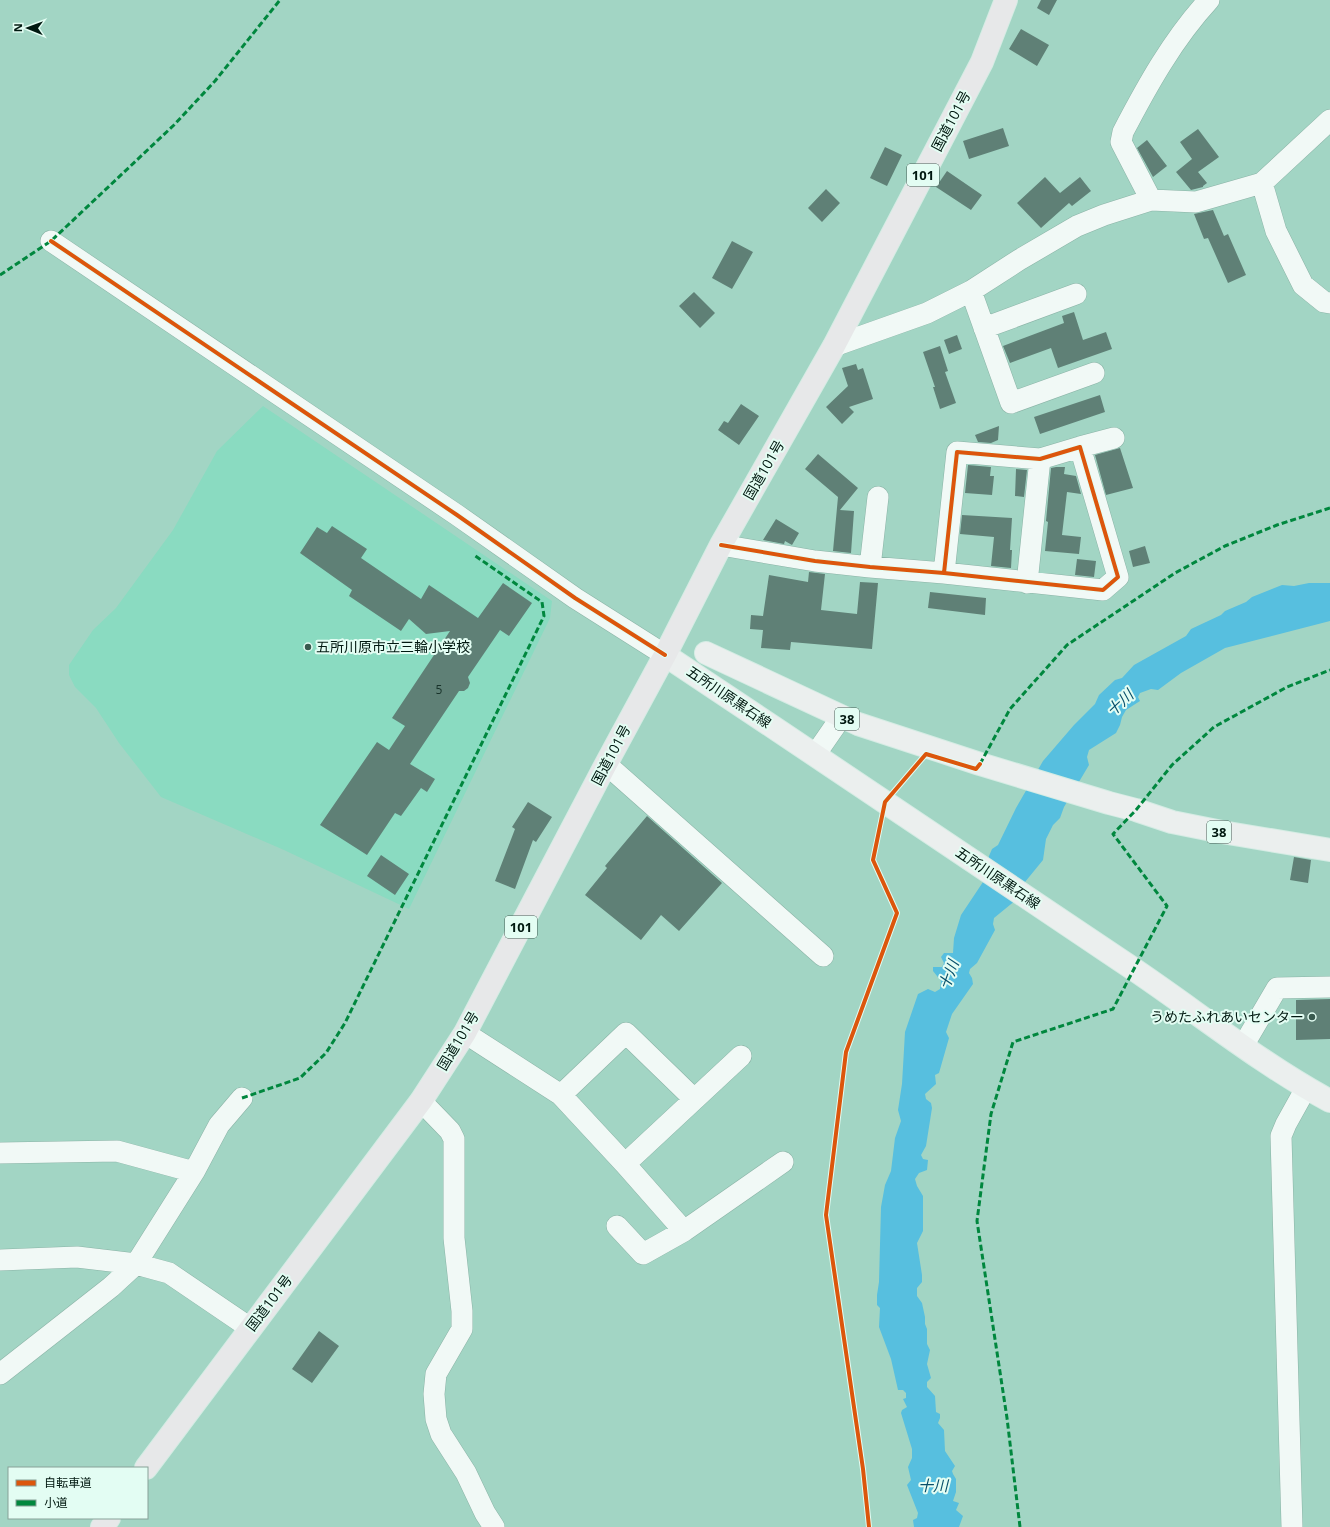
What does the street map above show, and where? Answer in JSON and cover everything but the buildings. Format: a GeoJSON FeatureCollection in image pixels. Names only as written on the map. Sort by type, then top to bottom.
{"type":"FeatureCollection","features":[{"type":"Feature","properties":{"kind":"highway","name":"国道101号"},"geometry":{"type":"LineString","coordinates":[[147,1467],[421,1101],[465,1033],[665,655],[721,545],[834,346],[982,62],[1006,0]]}},
{"type":"Feature","properties":{"kind":"highway"},"geometry":{"type":"LineString","coordinates":[[102,1527],[108,1519]]}},
{"type":"Feature","properties":{"kind":"main road","name":"五所川原黒石線"},"geometry":{"type":"LineString","coordinates":[[706,653],[858,724],[996,768],[1172,822],[1330,850]]}},
{"type":"Feature","properties":{"kind":"main road","name":"五所川原黒石線"},"geometry":{"type":"LineString","coordinates":[[665,655],[1127,964],[1243,1046],[1306,1088],[1330,1101]]}},
{"type":"Feature","properties":{"kind":"street"},"geometry":{"type":"LineString","coordinates":[[1151,200],[1120,142],[1129,120],[1164,59],[1190,20],[1209,0]]}},
{"type":"Feature","properties":{"kind":"street"},"geometry":{"type":"LineString","coordinates":[[834,346],[927,313],[971,291],[1019,260],[1077,226],[1104,215],[1151,200],[1196,202],[1262,183],[1330,120]]}},
{"type":"Feature","properties":{"kind":"street"},"geometry":{"type":"LineString","coordinates":[[1262,183],[1276,231],[1303,285],[1324,302],[1330,303]]}},
{"type":"Feature","properties":{"kind":"street"},"geometry":{"type":"LineString","coordinates":[[51,241],[463,519],[575,598],[665,655]]}},
{"type":"Feature","properties":{"kind":"street"},"geometry":{"type":"LineString","coordinates":[[971,291],[1011,403],[1094,373]]}},
{"type":"Feature","properties":{"kind":"street"},"geometry":{"type":"LineString","coordinates":[[984,328],[1076,294]]}},
{"type":"Feature","properties":{"kind":"street"},"geometry":{"type":"LineString","coordinates":[[944,573],[957,452],[1040,459],[1114,438]]}},
{"type":"Feature","properties":{"kind":"street"},"geometry":{"type":"LineString","coordinates":[[721,545],[816,561],[1103,590],[1118,577],[1080,447]]}},
{"type":"Feature","properties":{"kind":"street"},"geometry":{"type":"LineString","coordinates":[[1027,583],[1040,459]]}},
{"type":"Feature","properties":{"kind":"street"},"geometry":{"type":"LineString","coordinates":[[870,567],[878,497]]}},
{"type":"Feature","properties":{"kind":"street"},"geometry":{"type":"LineString","coordinates":[[814,755],[842,716]]}},
{"type":"Feature","properties":{"kind":"street"},"geometry":{"type":"LineString","coordinates":[[606,764],[823,956]]}},
{"type":"Feature","properties":{"kind":"street"},"geometry":{"type":"LineString","coordinates":[[1243,1046],[1277,988],[1330,987]]}},
{"type":"Feature","properties":{"kind":"street"},"geometry":{"type":"LineString","coordinates":[[465,1033],[561,1095],[684,1231]]}},
{"type":"Feature","properties":{"kind":"street"},"geometry":{"type":"LineString","coordinates":[[561,1095],[626,1033],[694,1099]]}},
{"type":"Feature","properties":{"kind":"street"},"geometry":{"type":"LineString","coordinates":[[625,1164],[741,1056]]}},
{"type":"Feature","properties":{"kind":"street"},"geometry":{"type":"LineString","coordinates":[[1292,1527],[1282,1136],[1286,1124],[1306,1088]]}},
{"type":"Feature","properties":{"kind":"street"},"geometry":{"type":"LineString","coordinates":[[0,1374],[111,1287],[136,1264],[194,1172],[219,1125],[242,1098]]}},
{"type":"Feature","properties":{"kind":"street"},"geometry":{"type":"LineString","coordinates":[[421,1101],[450,1131],[454,1139],[454,1238],[462,1311],[462,1329],[436,1374],[434,1394],[436,1419],[441,1434],[466,1473],[485,1513],[494,1527]]}},
{"type":"Feature","properties":{"kind":"street"},"geometry":{"type":"LineString","coordinates":[[0,1153],[117,1151],[194,1172]]}},
{"type":"Feature","properties":{"kind":"street"},"geometry":{"type":"LineString","coordinates":[[617,1226],[643,1254],[684,1231],[783,1162]]}},
{"type":"Feature","properties":{"kind":"street"},"geometry":{"type":"LineString","coordinates":[[0,1260],[76,1257],[136,1264],[169,1273],[250,1328]]}},
{"type":"Feature","properties":{"kind":"shaded area","name":"五所川原市立三輪小学校"},"geometry":{"type":"Polygon","coordinates":[[[263,406],[552,601],[550,618],[409,909],[284,850],[161,797],[119,743],[96,708],[75,687],[69,675],[69,665],[93,630],[116,608],[173,530],[217,451],[263,406]]]}},
{"type":"Feature","properties":{"kind":"water","name":"十川"},"geometry":{"type":"Polygon","coordinates":[[[1309,583],[1330,583],[1330,621],[1225,648],[1181,673],[1158,690],[1151,689],[1140,693],[1138,697],[1140,701],[1126,710],[1116,733],[1089,750],[1087,757],[1089,765],[1064,807],[1060,818],[1053,825],[1046,839],[1043,860],[1025,882],[1016,900],[994,918],[993,924],[995,930],[977,963],[970,969],[969,973],[973,984],[952,1014],[946,1032],[949,1038],[939,1073],[935,1075],[936,1084],[925,1094],[926,1099],[931,1103],[932,1108],[926,1146],[921,1155],[923,1159],[928,1160],[927,1170],[919,1173],[915,1179],[923,1196],[923,1231],[917,1243],[922,1282],[917,1288],[917,1296],[922,1303],[927,1329],[927,1344],[930,1350],[927,1364],[931,1378],[927,1382],[927,1387],[935,1396],[936,1412],[940,1414],[938,1423],[944,1430],[945,1451],[955,1466],[952,1471],[956,1479],[956,1492],[953,1501],[959,1503],[956,1510],[963,1516],[959,1527],[914,1527],[913,1520],[917,1518],[918,1513],[907,1485],[911,1480],[908,1467],[912,1458],[912,1449],[901,1413],[902,1410],[907,1407],[903,1399],[906,1398],[906,1393],[903,1390],[898,1390],[891,1359],[879,1327],[880,1308],[877,1305],[877,1295],[879,1282],[881,1207],[885,1185],[891,1171],[895,1138],[901,1121],[898,1110],[902,1084],[905,1032],[918,994],[928,989],[935,992],[940,989],[941,981],[933,971],[933,967],[942,967],[944,963],[941,957],[944,953],[953,953],[954,938],[961,915],[983,882],[992,849],[998,845],[1016,808],[1043,761],[1074,725],[1095,704],[1099,695],[1115,680],[1122,678],[1134,665],[1186,636],[1191,629],[1246,602],[1252,597],[1282,585],[1294,586],[1309,583]]]}},
{"type":"Feature","properties":{"kind":"marked path"},"geometry":{"type":"LineString","coordinates":[[0,275],[51,241],[174,125],[215,81],[280,0]]}},
{"type":"Feature","properties":{"kind":"marked path"},"geometry":{"type":"LineString","coordinates":[[980,764],[1010,709],[1067,645],[1175,573],[1225,546],[1277,525],[1330,508]]}},
{"type":"Feature","properties":{"kind":"marked path"},"geometry":{"type":"LineString","coordinates":[[242,1098],[300,1078],[326,1053],[345,1023],[544,616],[542,602],[474,555]]}},
{"type":"Feature","properties":{"kind":"marked path"},"geometry":{"type":"LineString","coordinates":[[1020,1527],[1007,1418],[977,1221],[991,1114],[1013,1042],[1113,1009],[1167,906],[1113,834],[1136,810],[1172,765],[1214,727],[1287,687],[1330,670]]}},
{"type":"Feature","properties":{"kind":"cycle path"},"geometry":{"type":"LineString","coordinates":[[51,241],[457,515],[575,598],[665,655]]}},
{"type":"Feature","properties":{"kind":"cycle path"},"geometry":{"type":"LineString","coordinates":[[721,545],[815,561],[1103,590],[1118,577],[1080,447],[1040,459],[957,452],[944,573]]}},
{"type":"Feature","properties":{"kind":"cycle path"},"geometry":{"type":"LineString","coordinates":[[869,1527],[863,1469],[826,1215],[846,1052],[897,913],[873,860],[885,802],[926,754],[976,769],[980,764]]}},
{"type":"Feature","properties":{"kind":"place","name":"五所川原市立三輪小学校"},"geometry":{"type":"Point","coordinates":[308,647]}},
{"type":"Feature","properties":{"kind":"place","name":"うめたふれあいセンター"},"geometry":{"type":"Point","coordinates":[1312,1017]}}]}
